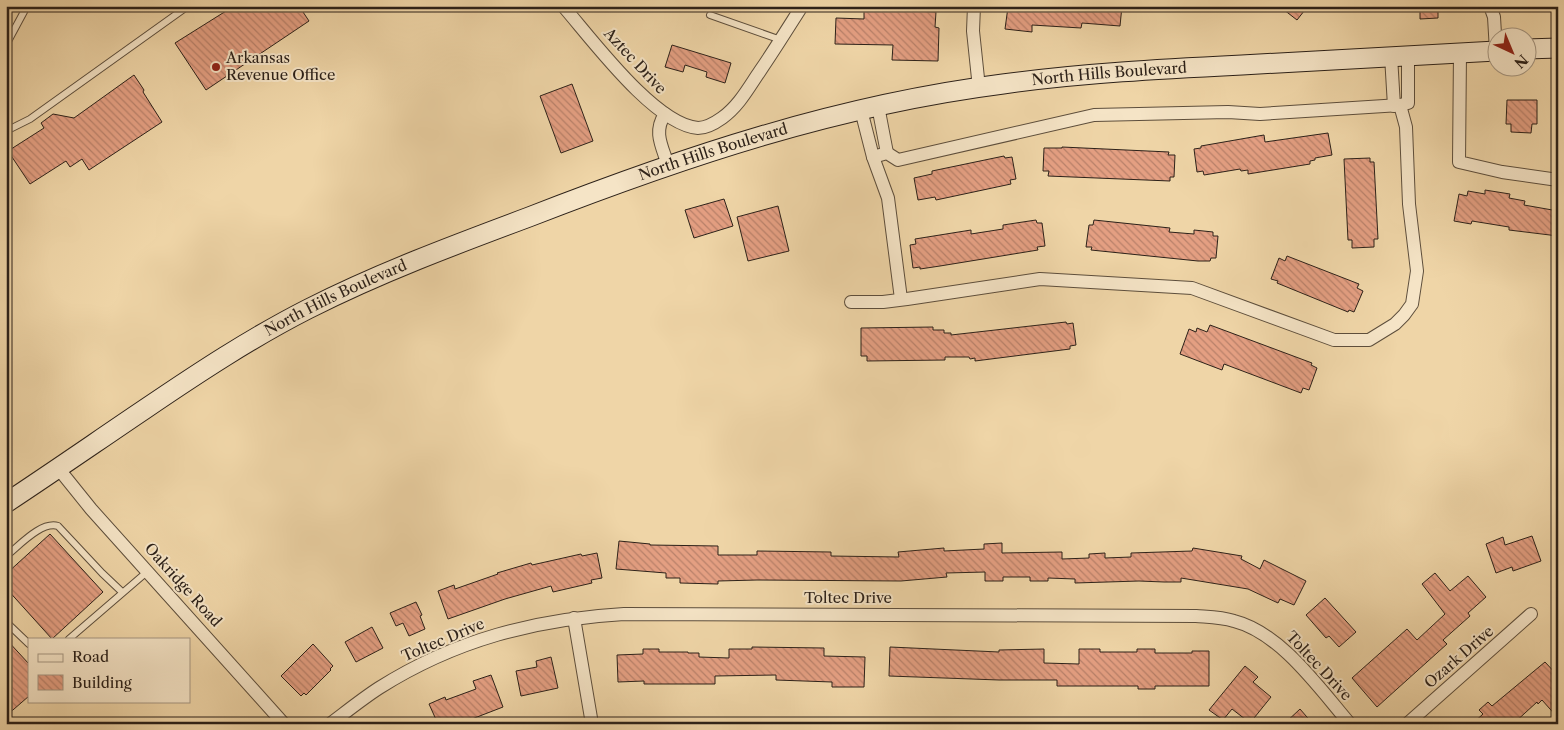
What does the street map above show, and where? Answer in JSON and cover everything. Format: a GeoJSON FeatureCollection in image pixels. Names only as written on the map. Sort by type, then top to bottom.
{"type":"FeatureCollection","features":[{"type":"Feature","properties":{"kind":"street","name":"Aztec Drive"},"geometry":{"type":"LineString","coordinates":[[563,6],[627,80],[650,102],[665,114],[698,128],[706,127],[722,119],[742,98],[802,6]]}},
{"type":"Feature","properties":{"kind":"street"},"geometry":{"type":"LineString","coordinates":[[974,6],[974,31],[979,88]]}},
{"type":"Feature","properties":{"kind":"street"},"geometry":{"type":"LineString","coordinates":[[1490,6],[1494,17],[1495,28]]}},
{"type":"Feature","properties":{"kind":"street"},"geometry":{"type":"LineString","coordinates":[[1536,49],[1558,48]]}},
{"type":"Feature","properties":{"kind":"street","name":"North Hills Boulevard"},"geometry":{"type":"LineString","coordinates":[[6,502],[203,370],[254,338],[306,310],[369,280],[460,243],[668,165],[761,135],[869,108],[1003,84],[1114,72],[1486,51]]}},
{"type":"Feature","properties":{"kind":"street"},"geometry":{"type":"LineString","coordinates":[[1460,52],[1459,162],[1502,172],[1558,180]]}},
{"type":"Feature","properties":{"kind":"street"},"geometry":{"type":"LineString","coordinates":[[851,302],[884,302],[1040,279],[1192,288],[1334,340],[1369,340],[1395,324],[1412,304],[1417,271],[1408,204],[1406,127],[1401,105],[1399,56]]}},
{"type":"Feature","properties":{"kind":"street"},"geometry":{"type":"LineString","coordinates":[[869,108],[887,153],[898,160],[1094,115],[1228,112],[1260,114],[1401,105]]}},
{"type":"Feature","properties":{"kind":"street"},"geometry":{"type":"LineString","coordinates":[[869,108],[873,157],[888,198],[900,299]]}},
{"type":"Feature","properties":{"kind":"street","name":"Aztec Drive"},"geometry":{"type":"LineString","coordinates":[[665,114],[658,127],[658,136],[668,165]]}},
{"type":"Feature","properties":{"kind":"street"},"geometry":{"type":"LineString","coordinates":[[873,157],[887,153]]}},
{"type":"Feature","properties":{"kind":"street","name":"Oakridge Road"},"geometry":{"type":"LineString","coordinates":[[58,468],[92,509],[284,724]]}},
{"type":"Feature","properties":{"kind":"street","name":"Toltec Drive"},"geometry":{"type":"LineString","coordinates":[[330,724],[380,688],[410,670],[450,651],[510,630],[550,621],[624,614],[1186,616],[1219,618],[1235,621],[1269,637],[1289,655],[1350,724]]}},
{"type":"Feature","properties":{"kind":"street","name":"Ozark Drive"},"geometry":{"type":"LineString","coordinates":[[1407,724],[1531,614]]}},
{"type":"Feature","properties":{"kind":"street"},"geometry":{"type":"LineString","coordinates":[[574,618],[592,724]]}},
{"type":"Feature","properties":{"kind":"lane"},"geometry":{"type":"LineString","coordinates":[[6,45],[27,6]]}},
{"type":"Feature","properties":{"kind":"lane"},"geometry":{"type":"LineString","coordinates":[[6,131],[30,120],[188,6]]}},
{"type":"Feature","properties":{"kind":"lane"},"geometry":{"type":"LineString","coordinates":[[710,16],[781,40]]}},
{"type":"Feature","properties":{"kind":"lane"},"geometry":{"type":"LineString","coordinates":[[6,556],[41,528],[51,524],[58,526],[122,592]]}},
{"type":"Feature","properties":{"kind":"lane"},"geometry":{"type":"LineString","coordinates":[[70,638],[148,571]]}},
{"type":"Feature","properties":{"kind":"lane"},"geometry":{"type":"LineString","coordinates":[[6,622],[28,643]]}},
{"type":"Feature","properties":{"kind":"building","name":"Arkansas Revenue Office"},"geometry":{"type":"Polygon","coordinates":[[[234,6],[299,6],[309,21],[206,90],[175,43],[234,6]]]}},
{"type":"Feature","properties":{"kind":"building"},"geometry":{"type":"Polygon","coordinates":[[[1018,6],[1122,6],[1120,26],[1082,23],[1081,28],[1032,25],[1032,32],[1005,29],[1008,7],[1018,8],[1018,6]]]}},
{"type":"Feature","properties":{"kind":"building"},"geometry":{"type":"Polygon","coordinates":[[[1279,6],[1308,6],[1297,20],[1279,6]]]}},
{"type":"Feature","properties":{"kind":"building"},"geometry":{"type":"Polygon","coordinates":[[[1420,6],[1438,6],[1438,18],[1420,19],[1420,6]]]}},
{"type":"Feature","properties":{"kind":"building"},"geometry":{"type":"Polygon","coordinates":[[[864,9],[936,12],[935,27],[939,28],[938,61],[892,60],[893,45],[835,44],[836,18],[864,19],[864,9]]]}},
{"type":"Feature","properties":{"kind":"building"},"geometry":{"type":"Polygon","coordinates":[[[672,45],[731,63],[725,83],[706,77],[707,72],[685,65],[683,72],[665,67],[672,45]]]}},
{"type":"Feature","properties":{"kind":"building"},"geometry":{"type":"Polygon","coordinates":[[[134,75],[162,122],[89,170],[82,159],[70,167],[66,161],[30,184],[8,151],[44,128],[41,123],[53,114],[74,118],[134,75]]]}},
{"type":"Feature","properties":{"kind":"building"},"geometry":{"type":"Polygon","coordinates":[[[572,84],[593,141],[561,153],[540,96],[572,84]]]}},
{"type":"Feature","properties":{"kind":"building"},"geometry":{"type":"Polygon","coordinates":[[[1507,100],[1537,100],[1537,124],[1532,124],[1531,133],[1511,132],[1511,124],[1506,124],[1507,100]]]}},
{"type":"Feature","properties":{"kind":"building"},"geometry":{"type":"Polygon","coordinates":[[[1328,133],[1332,155],[1315,158],[1315,160],[1310,161],[1310,164],[1248,174],[1248,170],[1241,171],[1240,169],[1204,175],[1203,171],[1197,172],[1194,149],[1201,148],[1201,146],[1264,135],[1265,142],[1328,133]]]}},
{"type":"Feature","properties":{"kind":"building"},"geometry":{"type":"Polygon","coordinates":[[[1062,147],[1169,152],[1168,155],[1175,155],[1174,177],[1170,177],[1170,181],[1048,176],[1049,171],[1043,171],[1044,148],[1062,147]]]}},
{"type":"Feature","properties":{"kind":"building"},"geometry":{"type":"Polygon","coordinates":[[[1004,156],[1005,158],[1012,157],[1016,179],[1010,180],[1011,184],[936,200],[935,197],[918,200],[914,178],[932,174],[932,171],[1004,156]]]}},
{"type":"Feature","properties":{"kind":"building"},"geometry":{"type":"Polygon","coordinates":[[[1370,158],[1370,162],[1374,162],[1378,239],[1374,239],[1374,247],[1352,248],[1352,240],[1348,240],[1344,159],[1370,158]]]}},
{"type":"Feature","properties":{"kind":"building"},"geometry":{"type":"Polygon","coordinates":[[[1485,190],[1510,194],[1509,198],[1525,201],[1524,205],[1558,211],[1558,236],[1509,230],[1509,227],[1472,221],[1471,224],[1454,221],[1459,194],[1467,196],[1468,191],[1485,194],[1485,190]]]}},
{"type":"Feature","properties":{"kind":"building"},"geometry":{"type":"Polygon","coordinates":[[[724,199],[733,226],[694,238],[685,210],[724,199]]]}},
{"type":"Feature","properties":{"kind":"building"},"geometry":{"type":"Polygon","coordinates":[[[778,206],[789,251],[748,261],[737,217],[778,206]]]}},
{"type":"Feature","properties":{"kind":"building"},"geometry":{"type":"Polygon","coordinates":[[[1036,220],[1037,223],[1042,223],[1045,246],[1037,247],[1038,250],[920,269],[920,267],[913,268],[910,245],[916,244],[915,239],[971,230],[971,234],[1003,229],[1003,225],[1036,220]]]}},
{"type":"Feature","properties":{"kind":"building"},"geometry":{"type":"Polygon","coordinates":[[[1094,220],[1170,228],[1169,232],[1194,234],[1194,230],[1213,232],[1213,236],[1218,236],[1216,258],[1211,258],[1210,261],[1198,261],[1091,250],[1092,247],[1086,247],[1089,225],[1093,225],[1094,220]]]}},
{"type":"Feature","properties":{"kind":"building"},"geometry":{"type":"Polygon","coordinates":[[[1287,256],[1359,284],[1357,288],[1363,291],[1354,312],[1349,310],[1348,312],[1271,279],[1279,258],[1285,261],[1287,256]]]}},
{"type":"Feature","properties":{"kind":"building"},"geometry":{"type":"Polygon","coordinates":[[[1066,322],[1067,324],[1073,323],[1076,345],[1070,346],[1070,349],[975,361],[975,358],[970,359],[969,357],[945,357],[945,360],[867,361],[867,356],[861,356],[861,328],[933,327],[933,330],[944,330],[944,333],[951,333],[951,335],[1066,322]]]}},
{"type":"Feature","properties":{"kind":"building"},"geometry":{"type":"Polygon","coordinates":[[[1210,325],[1312,363],[1311,365],[1317,368],[1309,390],[1303,388],[1301,393],[1224,364],[1222,370],[1180,354],[1189,329],[1196,332],[1197,328],[1207,332],[1210,325]]]}},
{"type":"Feature","properties":{"kind":"building"},"geometry":{"type":"Polygon","coordinates":[[[50,534],[103,592],[51,638],[6,588],[6,574],[50,534]]]}},
{"type":"Feature","properties":{"kind":"building"},"geometry":{"type":"Polygon","coordinates":[[[1532,536],[1541,561],[1513,571],[1512,567],[1496,573],[1486,544],[1503,537],[1505,545],[1532,536]]]}},
{"type":"Feature","properties":{"kind":"building"},"geometry":{"type":"Polygon","coordinates":[[[619,541],[650,545],[718,546],[718,555],[757,555],[757,551],[831,552],[831,556],[899,557],[898,552],[944,548],[944,551],[984,549],[984,544],[1002,543],[1002,553],[1062,552],[1062,559],[1089,558],[1089,554],[1105,553],[1105,558],[1131,557],[1131,553],[1192,551],[1193,548],[1242,556],[1241,559],[1260,569],[1264,560],[1306,581],[1294,605],[1280,599],[1278,603],[1248,589],[1181,578],[1181,582],[1075,583],[1075,579],[1048,578],[1048,581],[1030,581],[1030,577],[1003,577],[1003,581],[985,581],[985,572],[946,573],[947,577],[901,581],[757,580],[718,581],[718,584],[680,583],[680,578],[666,578],[666,573],[616,569],[619,541]]]}},
{"type":"Feature","properties":{"kind":"building"},"geometry":{"type":"Polygon","coordinates":[[[597,553],[602,578],[591,580],[592,583],[553,592],[551,586],[505,599],[448,619],[438,591],[454,585],[455,589],[497,573],[531,563],[532,565],[581,554],[582,556],[597,553]]]}},
{"type":"Feature","properties":{"kind":"building"},"geometry":{"type":"Polygon","coordinates":[[[1435,573],[1450,591],[1468,576],[1486,597],[1468,613],[1470,616],[1443,640],[1447,644],[1377,707],[1352,678],[1407,629],[1417,640],[1445,614],[1422,584],[1435,573]]]}},
{"type":"Feature","properties":{"kind":"building"},"geometry":{"type":"Polygon","coordinates":[[[1325,598],[1356,632],[1339,647],[1329,636],[1326,638],[1306,615],[1325,598]]]}},
{"type":"Feature","properties":{"kind":"building"},"geometry":{"type":"Polygon","coordinates":[[[416,602],[422,615],[420,616],[425,629],[409,636],[403,623],[396,626],[390,613],[416,602]]]}},
{"type":"Feature","properties":{"kind":"building"},"geometry":{"type":"Polygon","coordinates":[[[372,627],[383,648],[356,662],[345,642],[372,627]]]}},
{"type":"Feature","properties":{"kind":"building"},"geometry":{"type":"Polygon","coordinates":[[[6,639],[28,663],[28,697],[6,716],[6,639]]]}},
{"type":"Feature","properties":{"kind":"building"},"geometry":{"type":"Polygon","coordinates":[[[313,644],[333,666],[306,695],[304,693],[301,696],[281,676],[313,644]]]}},
{"type":"Feature","properties":{"kind":"building"},"geometry":{"type":"Polygon","coordinates":[[[752,647],[824,648],[824,656],[865,657],[864,687],[832,687],[832,682],[776,680],[776,675],[715,676],[715,684],[644,684],[644,681],[618,682],[617,655],[643,654],[643,649],[659,649],[659,652],[688,652],[699,653],[699,657],[729,658],[729,649],[752,649],[752,647]]]}},
{"type":"Feature","properties":{"kind":"building"},"geometry":{"type":"Polygon","coordinates":[[[890,647],[999,652],[999,650],[1044,649],[1044,663],[1079,664],[1079,649],[1100,649],[1100,652],[1137,652],[1137,649],[1155,649],[1155,653],[1209,651],[1209,686],[1155,686],[1155,689],[1138,689],[1138,686],[1057,686],[1057,680],[889,676],[890,647]]]}},
{"type":"Feature","properties":{"kind":"building"},"geometry":{"type":"Polygon","coordinates":[[[551,657],[558,688],[521,696],[516,671],[537,667],[536,661],[551,657]]]}},
{"type":"Feature","properties":{"kind":"building"},"geometry":{"type":"Polygon","coordinates":[[[1545,662],[1558,676],[1558,718],[1542,700],[1538,704],[1537,702],[1513,724],[1472,724],[1483,714],[1479,710],[1488,702],[1492,706],[1545,662]]]}},
{"type":"Feature","properties":{"kind":"building"},"geometry":{"type":"Polygon","coordinates":[[[1245,666],[1258,677],[1253,682],[1271,697],[1250,723],[1232,709],[1223,720],[1209,710],[1245,666]]]}},
{"type":"Feature","properties":{"kind":"building"},"geometry":{"type":"Polygon","coordinates":[[[491,675],[503,707],[459,724],[438,724],[429,704],[445,697],[446,700],[476,689],[473,681],[491,675]]]}},
{"type":"Feature","properties":{"kind":"building"},"geometry":{"type":"Polygon","coordinates":[[[1300,709],[1313,724],[1284,724],[1300,709]]]}},
{"type":"Feature","properties":{"kind":"place","name":"Arkansas Revenue Office"},"geometry":{"type":"Point","coordinates":[216,67]}}]}
